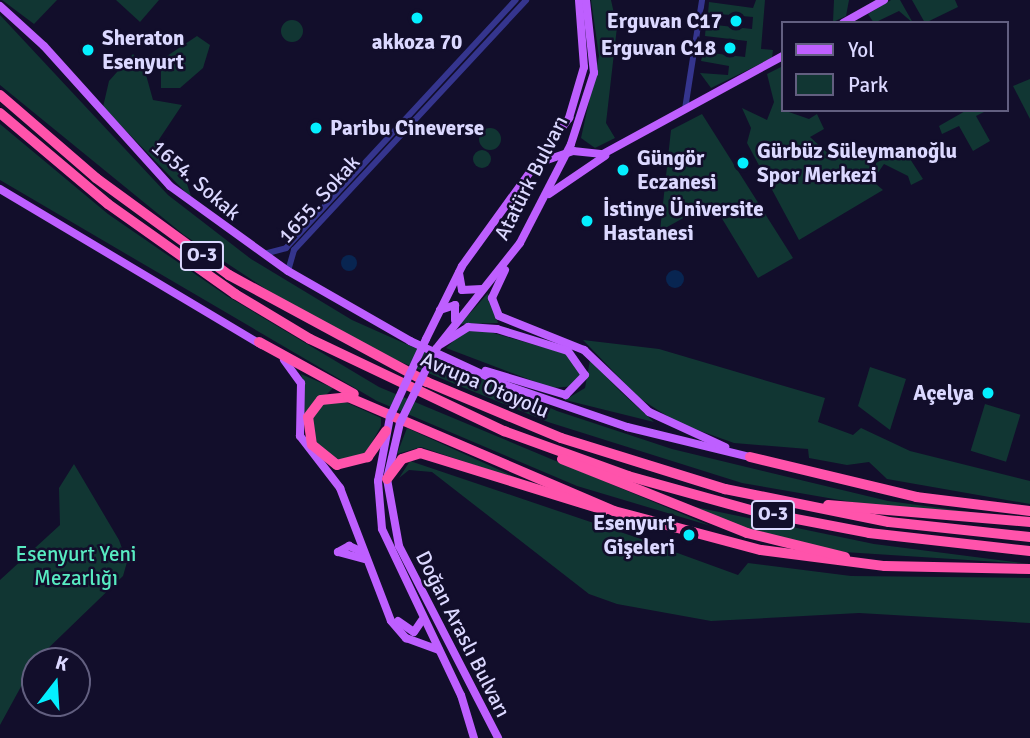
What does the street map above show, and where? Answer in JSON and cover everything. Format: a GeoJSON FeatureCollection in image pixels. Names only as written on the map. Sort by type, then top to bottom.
{"type":"FeatureCollection","features":[{"type":"Feature","properties":{"kind":"highway","name":"Avrupa Otoyolu"},"geometry":{"type":"LineString","coordinates":[[0,95],[131,205],[311,325],[561,438],[785,502],[889,522],[1030,537]]}},
{"type":"Feature","properties":{"kind":"highway","name":"Avrupa Otoyolu"},"geometry":{"type":"LineString","coordinates":[[0,113],[135,225],[266,313],[525,439],[754,511],[879,535],[1030,551]]}},
{"type":"Feature","properties":{"kind":"highway"},"geometry":{"type":"LineString","coordinates":[[259,342],[386,414]]}},
{"type":"Feature","properties":{"kind":"highway"},"geometry":{"type":"LineString","coordinates":[[386,431],[368,457],[343,466],[321,457],[307,431],[311,410],[327,397],[348,397],[614,511]]}},
{"type":"Feature","properties":{"kind":"highway"},"geometry":{"type":"LineString","coordinates":[[525,439],[747,533],[885,566]]}},
{"type":"Feature","properties":{"kind":"highway"},"geometry":{"type":"LineString","coordinates":[[387,479],[402,459],[419,453],[573,504],[614,511],[761,550],[885,566],[1030,569]]}},
{"type":"Feature","properties":{"kind":"highway"},"geometry":{"type":"LineString","coordinates":[[750,457],[916,497],[1030,511]]}},
{"type":"Feature","properties":{"kind":"highway"},"geometry":{"type":"LineString","coordinates":[[785,502],[1030,522]]}},
{"type":"Feature","properties":{"kind":"main road","name":"Atatürk Bulvarı"},"geometry":{"type":"LineString","coordinates":[[386,414],[462,266],[540,163],[569,118],[582,81],[579,0]]}},
{"type":"Feature","properties":{"kind":"main road","name":"Atatürk Bulvarı"},"geometry":{"type":"LineString","coordinates":[[400,423],[455,320],[488,285],[520,243],[568,152],[594,73],[586,0]]}},
{"type":"Feature","properties":{"kind":"main road"},"geometry":{"type":"LineString","coordinates":[[847,21],[884,0]]}},
{"type":"Feature","properties":{"kind":"main road","name":"1654. Sokak"},"geometry":{"type":"LineString","coordinates":[[0,6],[44,46],[170,186],[288,271],[438,353]]}},
{"type":"Feature","properties":{"kind":"main road"},"geometry":{"type":"LineString","coordinates":[[540,163],[568,152],[603,154],[782,57]]}},
{"type":"Feature","properties":{"kind":"main road"},"geometry":{"type":"LineString","coordinates":[[544,199],[666,120]]}},
{"type":"Feature","properties":{"kind":"main road"},"geometry":{"type":"LineString","coordinates":[[577,129],[582,152]]}},
{"type":"Feature","properties":{"kind":"main road"},"geometry":{"type":"LineString","coordinates":[[0,189],[259,342],[299,376],[300,436],[340,488],[363,559],[391,621],[416,644],[439,650]]}},
{"type":"Feature","properties":{"kind":"main road"},"geometry":{"type":"LineString","coordinates":[[520,243],[494,292],[499,316],[584,350],[660,419],[750,457]]}},
{"type":"Feature","properties":{"kind":"main road"},"geometry":{"type":"LineString","coordinates":[[462,266],[462,290],[488,285]]}},
{"type":"Feature","properties":{"kind":"main road"},"geometry":{"type":"LineString","coordinates":[[437,314],[455,305],[455,320]]}},
{"type":"Feature","properties":{"kind":"main road"},"geometry":{"type":"LineString","coordinates":[[481,326],[568,351],[585,375],[574,393],[554,394],[438,353],[461,330],[481,326]]}},
{"type":"Feature","properties":{"kind":"main road"},"geometry":{"type":"LineString","coordinates":[[438,353],[577,412],[750,457]]}},
{"type":"Feature","properties":{"kind":"main road","name":"Doğan Araslı Bulvarı"},"geometry":{"type":"LineString","coordinates":[[386,414],[378,481],[383,529],[420,625],[439,650],[461,695],[476,738]]}},
{"type":"Feature","properties":{"kind":"main road","name":"Doğan Araslı Bulvarı"},"geometry":{"type":"LineString","coordinates":[[400,423],[387,479],[406,566],[496,736]]}},
{"type":"Feature","properties":{"kind":"main road"},"geometry":{"type":"LineString","coordinates":[[360,549],[338,552],[363,559]]}},
{"type":"Feature","properties":{"kind":"main road"},"geometry":{"type":"LineString","coordinates":[[360,549],[401,625],[420,625],[416,644]]}},
{"type":"Feature","properties":{"kind":"street","name":"1655. Sokak"},"geometry":{"type":"LineString","coordinates":[[288,271],[291,253],[490,33],[516,0]]}},
{"type":"Feature","properties":{"kind":"street","name":"1655. Sokak"},"geometry":{"type":"LineString","coordinates":[[261,254],[286,248],[490,33],[526,0]]}},
{"type":"Feature","properties":{"kind":"street"},"geometry":{"type":"LineString","coordinates":[[685,109],[702,0]]}},
{"type":"Feature","properties":{"kind":"green space"},"geometry":{"type":"Polygon","coordinates":[[[2,0],[57,0],[34,24],[2,0]]]}},
{"type":"Feature","properties":{"kind":"green space"},"geometry":{"type":"Polygon","coordinates":[[[116,0],[159,0],[140,22],[116,0]]]}},
{"type":"Feature","properties":{"kind":"green space"},"geometry":{"type":"Polygon","coordinates":[[[591,0],[611,0],[617,27],[606,123],[615,138],[595,148],[581,138],[599,56],[591,0]]]}},
{"type":"Feature","properties":{"kind":"green space"},"geometry":{"type":"Polygon","coordinates":[[[756,0],[765,0],[761,49],[773,50],[772,58],[711,88],[700,73],[728,75],[729,66],[701,61],[703,52],[745,57],[747,41],[705,36],[706,24],[752,29],[753,17],[708,13],[709,2],[753,8],[756,0]]]}},
{"type":"Feature","properties":{"kind":"green space"},"geometry":{"type":"Polygon","coordinates":[[[834,0],[849,0],[846,16],[833,21],[834,0]]]}},
{"type":"Feature","properties":{"kind":"green space"},"geometry":{"type":"Polygon","coordinates":[[[891,0],[900,0],[912,21],[899,11],[878,21],[873,21],[868,14],[891,0]]]}},
{"type":"Feature","properties":{"kind":"green space"},"geometry":{"type":"Polygon","coordinates":[[[912,0],[955,0],[958,7],[924,21],[912,0]]]}},
{"type":"Feature","properties":{"kind":"green space"},"geometry":{"type":"Polygon","coordinates":[[[0,15],[168,195],[251,259],[352,320],[557,411],[672,449],[888,501],[1008,517],[886,508],[742,483],[548,422],[396,360],[281,299],[184,235],[0,85],[0,15]]]}},
{"type":"Feature","properties":{"kind":"green space"},"geometry":{"type":"Polygon","coordinates":[[[292,20],[300,23],[303,31],[300,39],[292,42],[284,39],[281,31],[284,23],[292,20]]]}},
{"type":"Feature","properties":{"kind":"green space"},"geometry":{"type":"Polygon","coordinates":[[[197,36],[210,45],[203,68],[180,88],[161,88],[161,60],[197,36]]]}},
{"type":"Feature","properties":{"kind":"green space"},"geometry":{"type":"Polygon","coordinates":[[[133,54],[143,64],[153,100],[182,105],[156,144],[183,172],[192,199],[103,107],[109,81],[133,54]]]}},
{"type":"Feature","properties":{"kind":"green space"},"geometry":{"type":"Polygon","coordinates":[[[782,66],[782,112],[809,119],[817,114],[824,129],[810,137],[832,157],[858,148],[870,161],[869,178],[883,190],[799,240],[747,143],[751,128],[742,108],[767,120],[774,102],[767,74],[782,66]]]}},
{"type":"Feature","properties":{"kind":"green space"},"geometry":{"type":"Polygon","coordinates":[[[1030,79],[1030,119],[1013,86],[1030,79]]]}},
{"type":"Feature","properties":{"kind":"green space"},"geometry":{"type":"Polygon","coordinates":[[[964,112],[984,112],[976,116],[990,141],[973,151],[959,126],[942,134],[939,126],[964,112]]]}},
{"type":"Feature","properties":{"kind":"green space"},"geometry":{"type":"Polygon","coordinates":[[[702,114],[793,258],[758,278],[712,202],[660,231],[671,130],[702,114]]]}},
{"type":"Feature","properties":{"kind":"green space"},"geometry":{"type":"Polygon","coordinates":[[[0,124],[108,214],[227,296],[379,387],[711,526],[577,486],[377,401],[0,180],[0,124]]]}},
{"type":"Feature","properties":{"kind":"green space"},"geometry":{"type":"Polygon","coordinates":[[[490,128],[498,131],[501,139],[498,147],[490,150],[482,147],[479,139],[482,131],[490,128]]]}},
{"type":"Feature","properties":{"kind":"green space"},"geometry":{"type":"Polygon","coordinates":[[[903,148],[923,179],[911,185],[908,176],[884,164],[875,177],[876,163],[903,148]]]}},
{"type":"Feature","properties":{"kind":"green space"},"geometry":{"type":"Polygon","coordinates":[[[478,150],[486,150],[491,159],[489,166],[478,168],[473,163],[473,155],[478,150]]]}},
{"type":"Feature","properties":{"kind":"green space"},"geometry":{"type":"Polygon","coordinates":[[[488,293],[498,323],[459,324],[472,311],[488,293]]]}},
{"type":"Feature","properties":{"kind":"green space"},"geometry":{"type":"Polygon","coordinates":[[[479,329],[567,354],[582,373],[575,386],[552,388],[446,348],[463,332],[479,329]]]}},
{"type":"Feature","properties":{"kind":"green space"},"geometry":{"type":"Polygon","coordinates":[[[583,340],[659,349],[825,398],[818,422],[853,435],[861,428],[910,451],[1030,481],[1030,504],[887,479],[869,462],[847,465],[809,458],[808,449],[734,443],[678,423],[639,398],[583,340]]]}},
{"type":"Feature","properties":{"kind":"green space"},"geometry":{"type":"Polygon","coordinates":[[[590,360],[654,422],[565,400],[585,388],[590,360]]]}},
{"type":"Feature","properties":{"kind":"green space"},"geometry":{"type":"Polygon","coordinates":[[[870,367],[906,379],[890,430],[858,406],[870,367]]]}},
{"type":"Feature","properties":{"kind":"green space"},"geometry":{"type":"Polygon","coordinates":[[[301,374],[333,388],[304,417],[304,385],[301,374]]]}},
{"type":"Feature","properties":{"kind":"green space"},"geometry":{"type":"Polygon","coordinates":[[[341,400],[381,418],[381,426],[366,453],[340,460],[318,448],[311,418],[320,405],[341,400]]]}},
{"type":"Feature","properties":{"kind":"green space"},"geometry":{"type":"Polygon","coordinates":[[[985,404],[1020,415],[1006,462],[971,451],[985,404]]]}},
{"type":"Feature","properties":{"kind":"green space"},"geometry":{"type":"Polygon","coordinates":[[[407,428],[528,483],[421,447],[397,454],[407,428]]]}},
{"type":"Feature","properties":{"kind":"green space"},"geometry":{"type":"Polygon","coordinates":[[[410,461],[644,540],[643,548],[658,553],[661,547],[738,575],[748,563],[851,576],[1030,578],[1030,623],[859,613],[711,621],[617,604],[589,594],[432,472],[409,470],[399,478],[410,461]]]}},
{"type":"Feature","properties":{"kind":"green space","name":"Esenyurt Yeni Mezarlığı"},"geometry":{"type":"Polygon","coordinates":[[[74,464],[119,540],[127,562],[123,576],[49,647],[21,647],[21,687],[0,725],[0,580],[60,525],[59,488],[74,464]]]}},
{"type":"Feature","properties":{"kind":"green space"},"geometry":{"type":"Polygon","coordinates":[[[695,507],[874,544],[1030,564],[844,552],[747,530],[695,507]]]}},
{"type":"Feature","properties":{"kind":"water"},"geometry":{"type":"Polygon","coordinates":[[[346,255],[352,255],[357,263],[355,269],[346,271],[341,266],[341,260],[346,255]]]}},
{"type":"Feature","properties":{"kind":"water"},"geometry":{"type":"Polygon","coordinates":[[[675,270],[681,273],[684,279],[681,285],[675,288],[669,285],[666,279],[669,273],[675,270]]]}},
{"type":"Feature","properties":{"kind":"place","name":"akkoza 70"},"geometry":{"type":"Point","coordinates":[417,18]}},
{"type":"Feature","properties":{"kind":"place","name":"Erguvan C17"},"geometry":{"type":"Point","coordinates":[736,21]}},
{"type":"Feature","properties":{"kind":"place","name":"Erguvan C18"},"geometry":{"type":"Point","coordinates":[730,48]}},
{"type":"Feature","properties":{"kind":"place","name":"Sheraton Esenyurt"},"geometry":{"type":"Point","coordinates":[88,50]}},
{"type":"Feature","properties":{"kind":"place","name":"Paribu Cineverse"},"geometry":{"type":"Point","coordinates":[316,128]}},
{"type":"Feature","properties":{"kind":"place","name":"Gürbüz Süleymanoğlu Spor Merkezi"},"geometry":{"type":"Point","coordinates":[743,163]}},
{"type":"Feature","properties":{"kind":"place","name":"Güngör Eczanesi"},"geometry":{"type":"Point","coordinates":[623,170]}},
{"type":"Feature","properties":{"kind":"place","name":"İstinye Üniversite Hastanesi"},"geometry":{"type":"Point","coordinates":[587,221]}},
{"type":"Feature","properties":{"kind":"place","name":"Açelya"},"geometry":{"type":"Point","coordinates":[988,393]}},
{"type":"Feature","properties":{"kind":"place","name":"Esenyurt Gişeleri"},"geometry":{"type":"Point","coordinates":[689,535]}}]}
